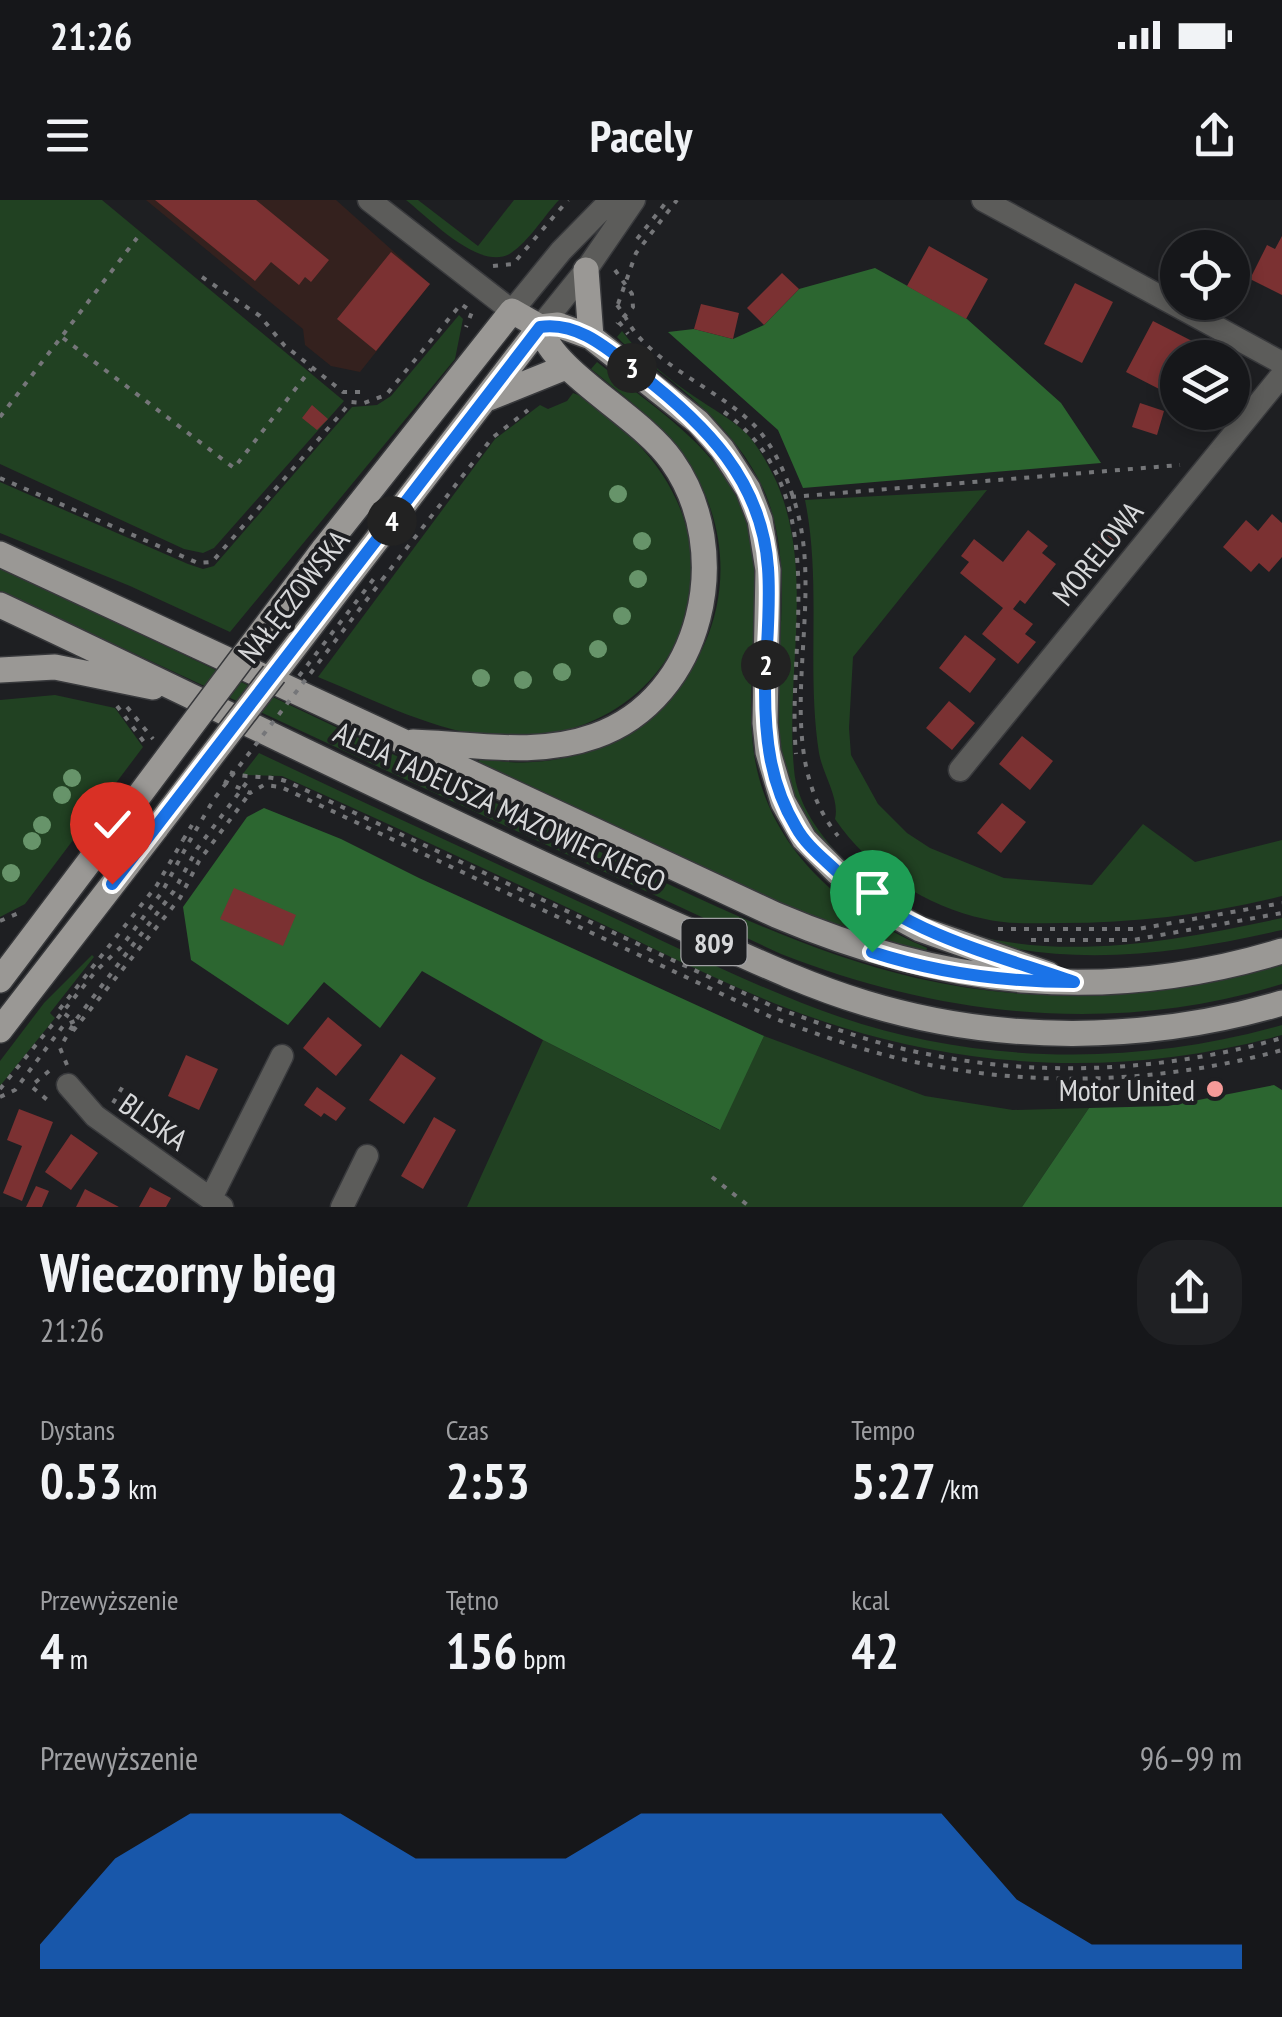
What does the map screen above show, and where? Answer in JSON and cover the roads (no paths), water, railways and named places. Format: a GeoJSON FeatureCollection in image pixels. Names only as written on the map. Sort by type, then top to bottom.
{"type":"FeatureCollection","features":[{"type":"Feature","properties":{"kind":"main road"},"geometry":{"type":"LineString","coordinates":[[586,270],[591,337]]}},
{"type":"Feature","properties":{"kind":"main road"},"geometry":{"type":"LineString","coordinates":[[512,311],[540,327],[558,326],[591,337],[698,422],[732,463],[755,505],[768,570],[768,752],[783,802],[804,839],[846,880],[892,914],[955,942],[1074,982]]}},
{"type":"Feature","properties":{"kind":"main road","name":"NAŁĘCZOWSKA"},"geometry":{"type":"LineString","coordinates":[[0,980],[322,550],[512,311]]}},
{"type":"Feature","properties":{"kind":"main road"},"geometry":{"type":"LineString","coordinates":[[403,742],[529,749],[594,737],[648,703],[690,643],[702,607],[706,582],[703,535],[690,491],[656,440],[566,367],[546,342],[540,327]]}},
{"type":"Feature","properties":{"kind":"main road","name":"NAŁĘCZOWSKA"},"geometry":{"type":"LineString","coordinates":[[0,1030],[540,327]]}},
{"type":"Feature","properties":{"kind":"main road"},"geometry":{"type":"LineString","coordinates":[[485,400],[566,367]]}},
{"type":"Feature","properties":{"kind":"main road","name":"ALEJA TADEUSZA MAZOWIECKIEGO"},"geometry":{"type":"LineString","coordinates":[[0,554],[761,908],[854,946],[954,972],[1017,981],[1074,982],[1180,975],[1282,951]]}},
{"type":"Feature","properties":{"kind":"main road","name":"ALEJA TADEUSZA MAZOWIECKIEGO"},"geometry":{"type":"LineString","coordinates":[[0,604],[666,920],[780,972],[866,1004],[998,1030],[1084,1033],[1179,1026],[1282,1003]]}},
{"type":"Feature","properties":{"kind":"main road"},"geometry":{"type":"LineString","coordinates":[[0,670],[55,667],[185,692]]}},
{"type":"Feature","properties":{"kind":"main road"},"geometry":{"type":"LineString","coordinates":[[0,956],[29,941]]}},
{"type":"Feature","properties":{"kind":"street"},"geometry":{"type":"LineString","coordinates":[[369,200],[512,311]]}},
{"type":"Feature","properties":{"kind":"street","name":"NAŁĘCZOWSKA"},"geometry":{"type":"LineString","coordinates":[[512,311],[561,251],[611,200]]}},
{"type":"Feature","properties":{"kind":"street","name":"NAŁĘCZOWSKA"},"geometry":{"type":"LineString","coordinates":[[540,327],[586,270],[634,200]]}},
{"type":"Feature","properties":{"kind":"street"},"geometry":{"type":"LineString","coordinates":[[983,200],[1282,363]]}},
{"type":"Feature","properties":{"kind":"street","name":"MORELOWA"},"geometry":{"type":"LineString","coordinates":[[960,770],[1282,375]]}},
{"type":"Feature","properties":{"kind":"street","name":"BLISKA"},"geometry":{"type":"LineString","coordinates":[[67,1073],[95,1116],[216,1202],[282,1056]]}},
{"type":"Feature","properties":{"kind":"street"},"geometry":{"type":"LineString","coordinates":[[342,1207],[367,1156]]}},
{"type":"Feature","properties":{"kind":"place","name":"Motor United"},"geometry":{"type":"Point","coordinates":[1215,1089]}}]}
